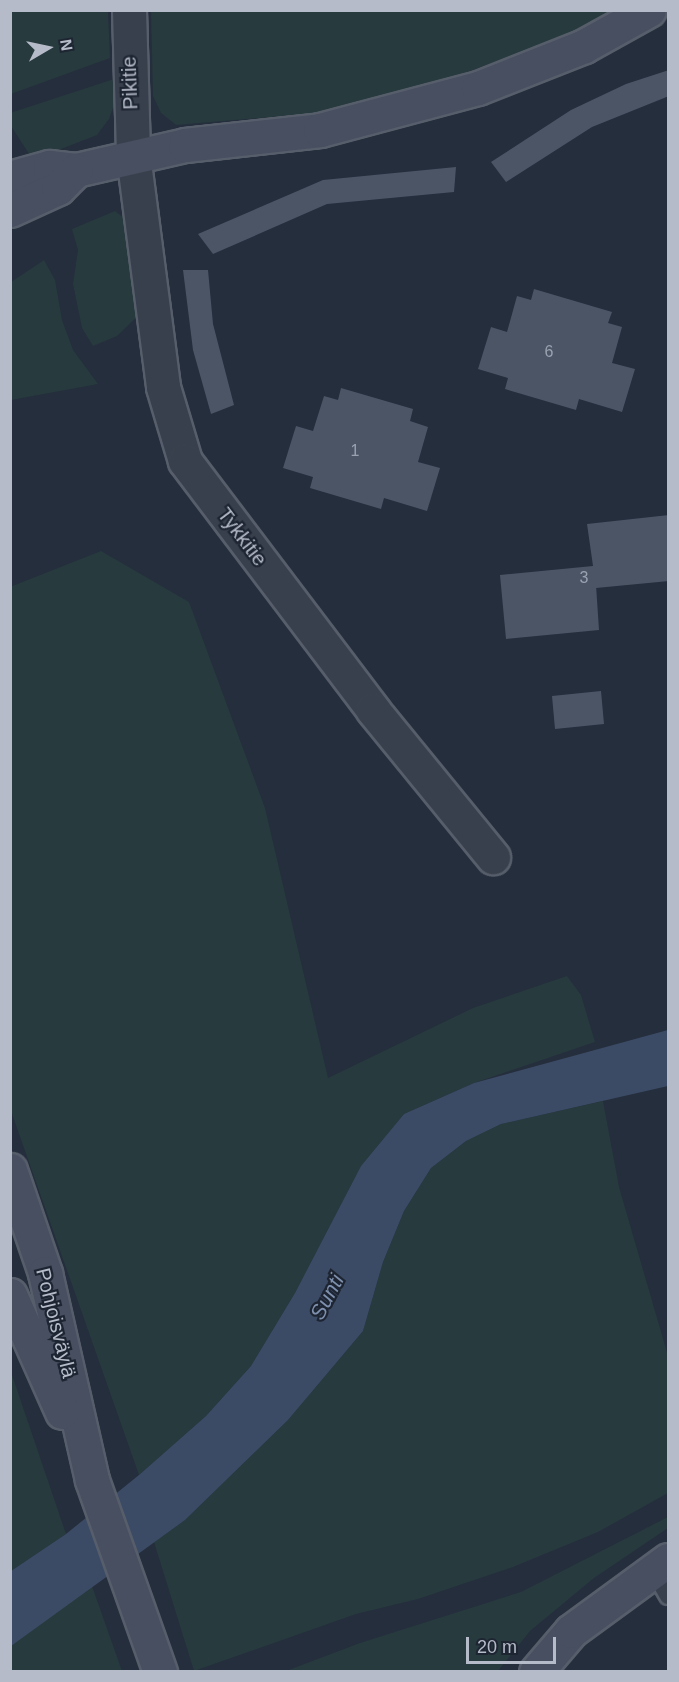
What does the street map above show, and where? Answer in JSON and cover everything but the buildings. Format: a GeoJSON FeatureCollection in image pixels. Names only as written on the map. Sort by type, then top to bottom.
{"type":"FeatureCollection","features":[{"type":"Feature","properties":{"kind":"street","name":"Pikitie"},"geometry":{"type":"LineString","coordinates":[[129,10],[133,155]]}},
{"type":"Feature","properties":{"kind":"street"},"geometry":{"type":"LineString","coordinates":[[10,178],[49,167],[76,170],[133,155],[185,145],[320,130],[478,88],[584,46],[649,10]]}},
{"type":"Feature","properties":{"kind":"street","name":"Tykkitie"},"geometry":{"type":"LineString","coordinates":[[133,155],[163,387],[185,461],[373,710],[493,857]]}},
{"type":"Feature","properties":{"kind":"street"},"geometry":{"type":"LineString","coordinates":[[10,210],[58,188],[76,170]]}},
{"type":"Feature","properties":{"kind":"street","name":"Pohjoisväylä"},"geometry":{"type":"LineString","coordinates":[[10,1170],[45,1273],[93,1480],[134,1604],[160,1671]]}},
{"type":"Feature","properties":{"kind":"street","name":"Pohjoisväylä"},"geometry":{"type":"LineString","coordinates":[[10,1295],[93,1480]]}},
{"type":"Feature","properties":{"kind":"street"},"geometry":{"type":"LineString","coordinates":[[536,1671],[571,1631],[663,1575]]}},
{"type":"Feature","properties":{"kind":"green space"},"geometry":{"type":"Polygon","coordinates":[[[11,10],[108,11],[110,58],[11,94],[11,10]]]}},
{"type":"Feature","properties":{"kind":"green space"},"geometry":{"type":"Polygon","coordinates":[[[151,11],[611,11],[580,31],[451,78],[320,113],[176,125],[161,113],[153,96],[151,11]]]}},
{"type":"Feature","properties":{"kind":"green space"},"geometry":{"type":"Polygon","coordinates":[[[114,79],[116,99],[109,119],[97,135],[33,160],[11,126],[10,113],[114,79]]]}},
{"type":"Feature","properties":{"kind":"green space"},"geometry":{"type":"Polygon","coordinates":[[[115,211],[124,218],[141,313],[117,336],[93,346],[82,328],[73,284],[78,250],[72,229],[115,211]]]}},
{"type":"Feature","properties":{"kind":"green space"},"geometry":{"type":"Polygon","coordinates":[[[44,260],[55,280],[62,320],[73,350],[98,384],[11,400],[11,282],[44,260]]]}},
{"type":"Feature","properties":{"kind":"green space"},"geometry":{"type":"Polygon","coordinates":[[[101,551],[189,602],[265,808],[328,1078],[473,1008],[567,976],[581,995],[595,1042],[474,1083],[404,1114],[361,1166],[295,1293],[251,1366],[206,1416],[139,1475],[11,1111],[10,587],[101,551]]]}},
{"type":"Feature","properties":{"kind":"green space"},"geometry":{"type":"Polygon","coordinates":[[[603,1101],[619,1187],[668,1356],[668,1493],[598,1532],[513,1567],[418,1599],[356,1614],[194,1671],[154,1542],[185,1520],[288,1420],[363,1331],[383,1262],[404,1211],[431,1168],[466,1141],[501,1124],[603,1101]]]}},
{"type":"Feature","properties":{"kind":"green space"},"geometry":{"type":"Polygon","coordinates":[[[10,1369],[66,1534],[11,1571],[10,1571],[10,1369]]]}},
{"type":"Feature","properties":{"kind":"green space"},"geometry":{"type":"Polygon","coordinates":[[[668,1517],[668,1528],[594,1578],[530,1631],[498,1671],[286,1671],[360,1643],[521,1592],[668,1517]]]}},
{"type":"Feature","properties":{"kind":"green space"},"geometry":{"type":"Polygon","coordinates":[[[92,1586],[122,1671],[11,1671],[10,1646],[92,1586]]]}},
{"type":"Feature","properties":{"kind":"water","name":"Sunti"},"geometry":{"type":"Polygon","coordinates":[[[668,1030],[668,1086],[501,1124],[466,1141],[431,1168],[404,1211],[383,1262],[363,1331],[288,1420],[185,1520],[11,1646],[11,1571],[66,1534],[139,1475],[206,1416],[251,1366],[295,1293],[361,1166],[404,1114],[474,1083],[668,1030]]]}}]}
